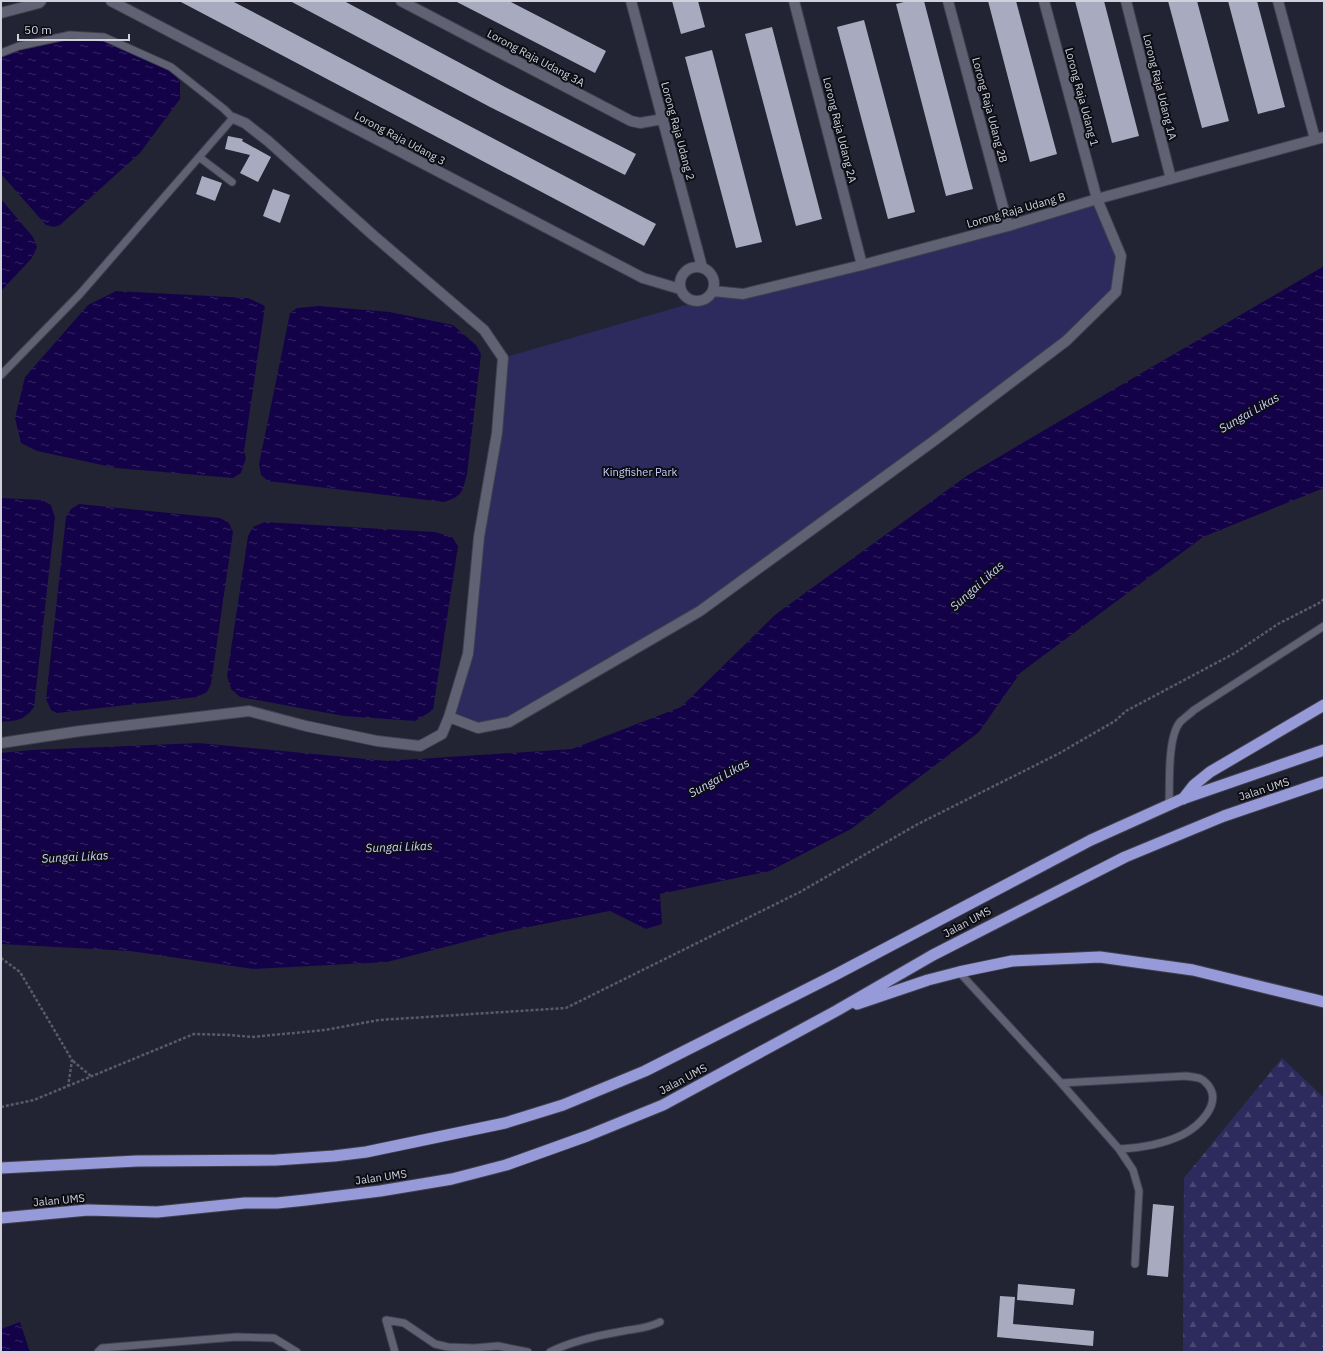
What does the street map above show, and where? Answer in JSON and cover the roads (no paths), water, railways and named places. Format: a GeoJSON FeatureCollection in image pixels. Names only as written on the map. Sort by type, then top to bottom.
{"type":"FeatureCollection","features":[{"type":"Feature","properties":{"kind":"highway"},"geometry":{"type":"LineString","coordinates":[[1182,800],[1194,785],[1210,772],[1324,705]]}},
{"type":"Feature","properties":{"kind":"highway","name":"Jalan UMS"},"geometry":{"type":"LineString","coordinates":[[1,1168],[137,1161],[276,1160],[334,1156],[366,1152],[505,1123],[563,1105],[644,1071],[835,975],[1092,840],[1169,805],[1324,750]]}},
{"type":"Feature","properties":{"kind":"highway","name":"Jalan UMS"},"geometry":{"type":"LineString","coordinates":[[1,1218],[88,1210],[157,1212],[245,1202],[277,1203],[380,1191],[452,1179],[513,1163],[587,1136],[663,1105],[836,1010],[933,954],[1124,857],[1224,816],[1324,782]]}},
{"type":"Feature","properties":{"kind":"highway"},"geometry":{"type":"LineString","coordinates":[[836,1010],[928,980],[1012,961],[1100,957],[1192,970],[1324,1002]]}},
{"type":"Feature","properties":{"kind":"street"},"geometry":{"type":"LineString","coordinates":[[1,13],[39,3],[41,1]]}},
{"type":"Feature","properties":{"kind":"street","name":"Lorong Raja Udang 3"},"geometry":{"type":"LineString","coordinates":[[111,1],[643,278],[680,289]]}},
{"type":"Feature","properties":{"kind":"street","name":"Lorong Raja Udang 3A"},"geometry":{"type":"LineString","coordinates":[[401,1],[631,121],[640,124],[663,119]]}},
{"type":"Feature","properties":{"kind":"street","name":"Lorong Raja Udang 2"},"geometry":{"type":"LineString","coordinates":[[631,1],[702,267]]}},
{"type":"Feature","properties":{"kind":"street","name":"Lorong Raja Udang 2A"},"geometry":{"type":"LineString","coordinates":[[794,1],[862,265]]}},
{"type":"Feature","properties":{"kind":"street","name":"Lorong Raja Udang 2B"},"geometry":{"type":"LineString","coordinates":[[948,1],[1008,226]]}},
{"type":"Feature","properties":{"kind":"street","name":"Lorong Raja Udang 1"},"geometry":{"type":"LineString","coordinates":[[449,717],[478,728],[509,722],[700,611],[935,440],[1066,341],[1116,292],[1121,256],[1097,199],[1044,1]]}},
{"type":"Feature","properties":{"kind":"street","name":"Lorong Raja Udang 1A"},"geometry":{"type":"LineString","coordinates":[[1126,1],[1171,179]]}},
{"type":"Feature","properties":{"kind":"street"},"geometry":{"type":"LineString","coordinates":[[1278,1],[1319,138]]}},
{"type":"Feature","properties":{"kind":"street"},"geometry":{"type":"LineString","coordinates":[[1,743],[80,731],[249,711],[306,726],[363,738],[420,746],[442,734],[449,717],[468,654],[479,537],[498,433],[503,358],[484,330],[374,236],[268,141],[245,123],[233,118]]}},
{"type":"Feature","properties":{"kind":"street","name":"Lorong Raja Udang B"},"geometry":{"type":"LineString","coordinates":[[713,291],[743,294],[862,265],[1008,226],[1097,199],[1319,138]]}},
{"type":"Feature","properties":{"kind":"street"},"geometry":{"type":"LineString","coordinates":[[702,267],[710,273],[714,282],[713,291],[706,299],[696,302],[686,298],[680,289],[681,277],[690,268],[702,267]]}},
{"type":"Feature","properties":{"kind":"lane"},"geometry":{"type":"LineString","coordinates":[[1,53],[19,46],[70,35],[104,37],[171,67],[224,109],[233,118],[80,294],[1,375]]}},
{"type":"Feature","properties":{"kind":"lane"},"geometry":{"type":"LineString","coordinates":[[199,157],[232,182]]}},
{"type":"Feature","properties":{"kind":"lane"},"geometry":{"type":"LineString","coordinates":[[1169,805],[1170,763],[1173,735],[1180,722],[1194,710],[1324,626]]}},
{"type":"Feature","properties":{"kind":"lane"},"geometry":{"type":"LineString","coordinates":[[959,972],[1061,1083],[1119,1150],[1133,1170],[1139,1191],[1135,1264]]}},
{"type":"Feature","properties":{"kind":"lane"},"geometry":{"type":"LineString","coordinates":[[1061,1083],[1186,1076],[1203,1079],[1211,1090],[1213,1101],[1207,1114],[1198,1124],[1182,1135],[1160,1144],[1142,1148],[1119,1150]]}},
{"type":"Feature","properties":{"kind":"lane"},"geometry":{"type":"LineString","coordinates":[[395,1352],[386,1320],[404,1323],[435,1344],[448,1347],[474,1348],[498,1346],[528,1352]]}},
{"type":"Feature","properties":{"kind":"lane"},"geometry":{"type":"LineString","coordinates":[[550,1352],[561,1346],[616,1332],[654,1325],[660,1322]]}},
{"type":"Feature","properties":{"kind":"lane"},"geometry":{"type":"LineString","coordinates":[[98,1352],[102,1348],[236,1337],[274,1338],[297,1352]]}},
{"type":"Feature","properties":{"kind":"water"},"geometry":{"type":"Polygon","coordinates":[[[71,38],[103,40],[172,71],[180,81],[180,99],[140,153],[60,225],[54,227],[46,225],[1,174],[1,57],[22,49],[71,38]]]}},
{"type":"Feature","properties":{"kind":"water"},"geometry":{"type":"Polygon","coordinates":[[[1,199],[33,237],[37,247],[32,258],[1,291],[1,199]]]}},
{"type":"Feature","properties":{"kind":"water","name":"Sungai Likas"},"geometry":{"type":"Polygon","coordinates":[[[1324,266],[1324,488],[1203,537],[1020,673],[979,732],[851,829],[770,871],[660,894],[662,924],[646,929],[610,911],[503,932],[387,962],[253,969],[130,951],[1,944],[1,753],[31,750],[199,743],[387,761],[572,749],[681,707],[776,614],[968,475],[1324,266]]]}},
{"type":"Feature","properties":{"kind":"water"},"geometry":{"type":"Polygon","coordinates":[[[116,291],[248,298],[265,306],[244,451],[246,458],[241,473],[233,478],[116,468],[37,451],[21,443],[15,418],[25,377],[88,305],[116,291]]]}},
{"type":"Feature","properties":{"kind":"water"},"geometry":{"type":"Polygon","coordinates":[[[319,306],[390,312],[453,325],[476,345],[481,354],[467,474],[463,489],[455,498],[444,502],[268,481],[261,475],[259,464],[290,313],[297,308],[319,306]]]}},
{"type":"Feature","properties":{"kind":"water"},"geometry":{"type":"Polygon","coordinates":[[[1,498],[42,500],[51,505],[55,518],[34,707],[27,715],[20,719],[1,722],[1,498]]]}},
{"type":"Feature","properties":{"kind":"water"},"geometry":{"type":"Polygon","coordinates":[[[79,504],[220,518],[229,523],[233,532],[211,684],[207,692],[197,697],[57,713],[51,710],[46,699],[66,517],[71,509],[79,504]]]}},
{"type":"Feature","properties":{"kind":"water"},"geometry":{"type":"Polygon","coordinates":[[[265,522],[435,532],[452,537],[458,546],[433,710],[415,721],[344,716],[240,697],[231,689],[227,676],[248,536],[253,527],[265,522]]]}},
{"type":"Feature","properties":{"kind":"water"},"geometry":{"type":"Polygon","coordinates":[[[20,1322],[30,1352],[1,1352],[1,1329],[20,1322]]]}},
{"type":"Feature","properties":{"kind":"park label","name":"Kingfisher Park"},"geometry":{"type":"Point","coordinates":[640,472]}}]}
